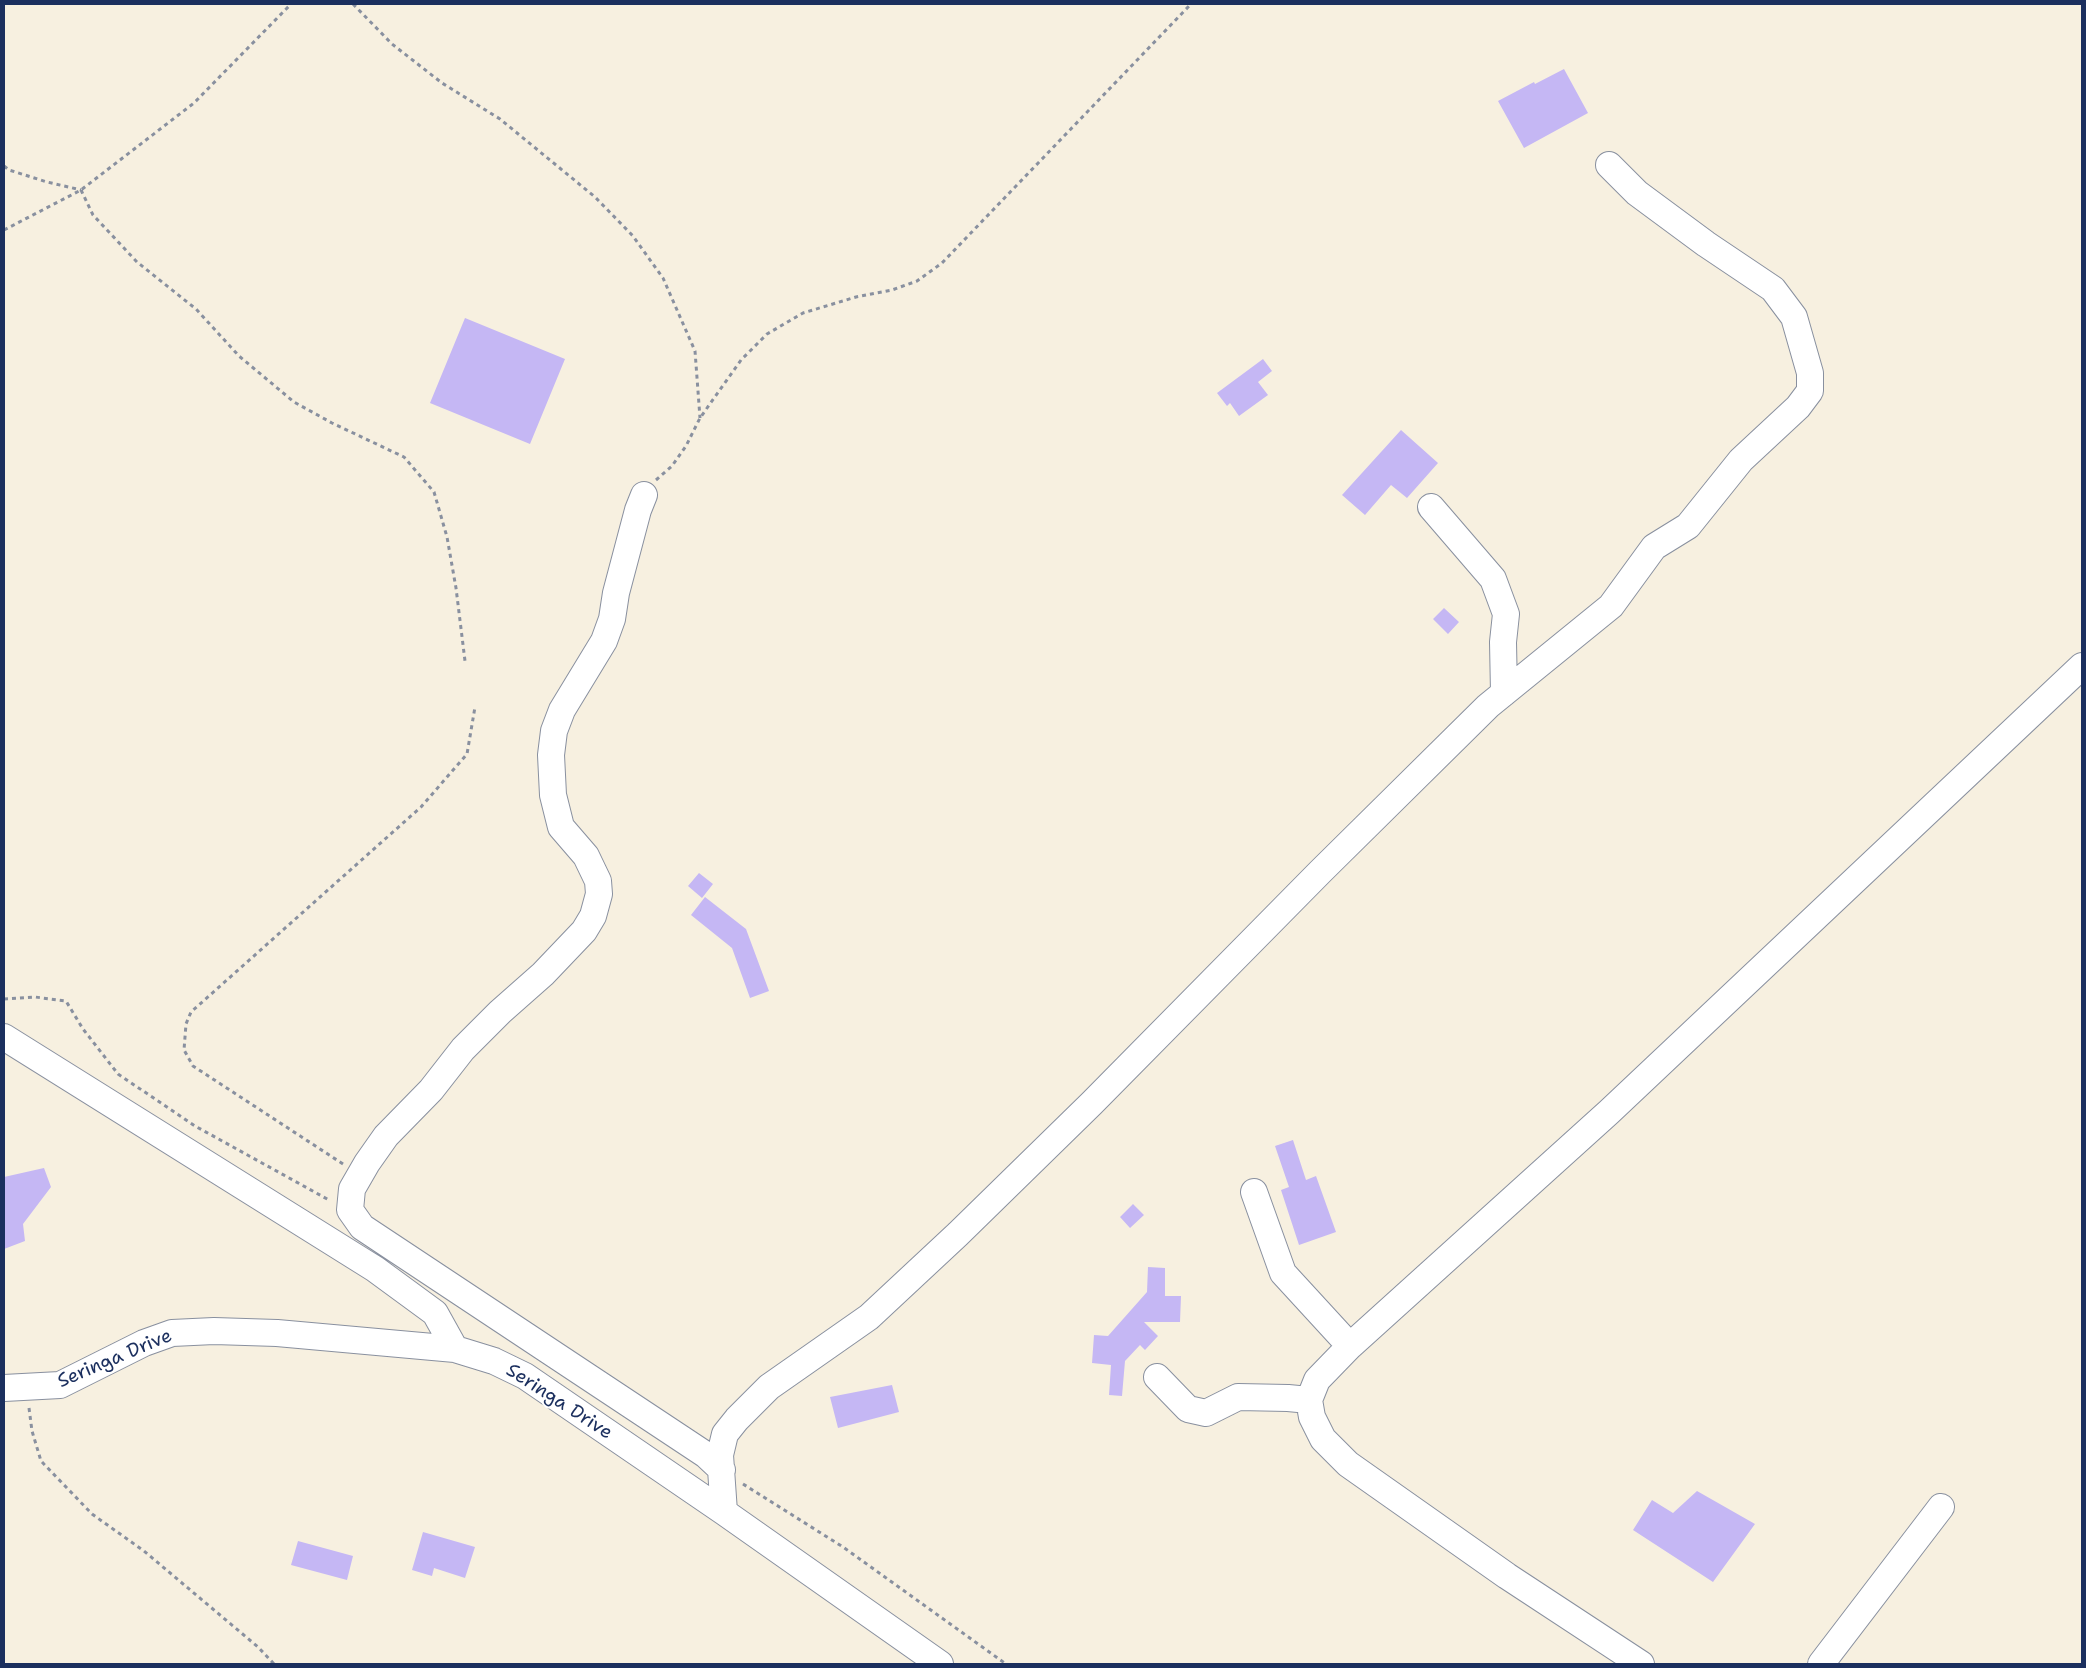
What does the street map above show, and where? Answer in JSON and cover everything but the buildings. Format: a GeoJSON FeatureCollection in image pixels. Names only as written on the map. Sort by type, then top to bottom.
{"type":"FeatureCollection","features":[{"type":"Feature","properties":{"kind":"street"},"geometry":{"type":"LineString","coordinates":[[724,1512],[720,1455],[725,1434],[769,1386],[869,1317],[958,1234],[1105,1090],[1320,872],[1488,706],[1611,606],[1654,547],[1688,526],[1740,460],[1798,407],[1810,391],[1810,373],[1794,317],[1772,289],[1706,244],[1637,193],[1609,164]]}},
{"type":"Feature","properties":{"kind":"street"},"geometry":{"type":"LineString","coordinates":[[644,495],[638,510],[604,641],[562,710],[554,731],[550,755],[553,795],[561,827],[586,856],[598,881],[599,894],[593,916],[584,931],[543,974],[500,1012],[463,1049],[431,1090],[386,1136],[352,1189],[350,1210],[362,1227],[706,1455],[722,1470]]}},
{"type":"Feature","properties":{"kind":"street"},"geometry":{"type":"LineString","coordinates":[[1431,507],[1493,579],[1506,614],[1503,642],[1504,692]]}},
{"type":"Feature","properties":{"kind":"street"},"geometry":{"type":"LineString","coordinates":[[1641,1664],[1508,1576],[1348,1464],[1323,1439],[1312,1417],[1309,1400],[1317,1380],[1350,1346],[1609,1112],[2082,666]]}},
{"type":"Feature","properties":{"kind":"street"},"geometry":{"type":"LineString","coordinates":[[4,1037],[375,1269],[435,1313],[455,1349]]}},
{"type":"Feature","properties":{"kind":"street"},"geometry":{"type":"LineString","coordinates":[[1254,1192],[1283,1273],[1350,1346]]}},
{"type":"Feature","properties":{"kind":"street","name":"Seringa Drive"},"geometry":{"type":"LineString","coordinates":[[15,1388],[60,1385],[136,1347],[172,1332],[277,1333],[455,1349],[494,1361],[525,1376],[724,1512],[926,1661]]}},
{"type":"Feature","properties":{"kind":"street"},"geometry":{"type":"LineString","coordinates":[[1157,1377],[1188,1409],[1206,1413],[1238,1397],[1309,1400]]}},
{"type":"Feature","properties":{"kind":"street"},"geometry":{"type":"LineString","coordinates":[[1821,1664],[1941,1507]]}},
{"type":"Feature","properties":{"kind":"path"},"geometry":{"type":"LineString","coordinates":[[4,230],[81,190],[194,103],[291,4]]}},
{"type":"Feature","properties":{"kind":"path"},"geometry":{"type":"LineString","coordinates":[[353,4],[392,44],[442,83],[500,119],[595,197],[633,236],[663,278],[695,350],[700,418]]}},
{"type":"Feature","properties":{"kind":"path"},"geometry":{"type":"LineString","coordinates":[[644,495],[672,466],[686,446],[700,418],[741,360],[767,334],[803,313],[856,296],[892,290],[917,281],[942,263],[1190,4]]}},
{"type":"Feature","properties":{"kind":"path"},"geometry":{"type":"LineString","coordinates":[[4,166],[8,170],[32,178],[81,190]]}},
{"type":"Feature","properties":{"kind":"path"},"geometry":{"type":"LineString","coordinates":[[81,190],[93,215],[131,256],[196,309],[239,356],[294,402],[332,423],[404,457],[434,492],[447,537],[456,588],[465,661]]}},
{"type":"Feature","properties":{"kind":"path"},"geometry":{"type":"LineString","coordinates":[[360,1176],[193,1066],[184,1050],[186,1024],[191,1012],[421,807],[467,754],[475,707]]}},
{"type":"Feature","properties":{"kind":"path"},"geometry":{"type":"LineString","coordinates":[[4,998],[35,997],[66,1002],[83,1029],[118,1074],[195,1126],[321,1197],[350,1210]]}},
{"type":"Feature","properties":{"kind":"path"},"geometry":{"type":"LineString","coordinates":[[15,1388],[41,1461],[92,1514],[144,1551],[258,1647],[274,1664]]}},
{"type":"Feature","properties":{"kind":"path"},"geometry":{"type":"LineString","coordinates":[[722,1470],[843,1547],[1006,1664]]}}]}
